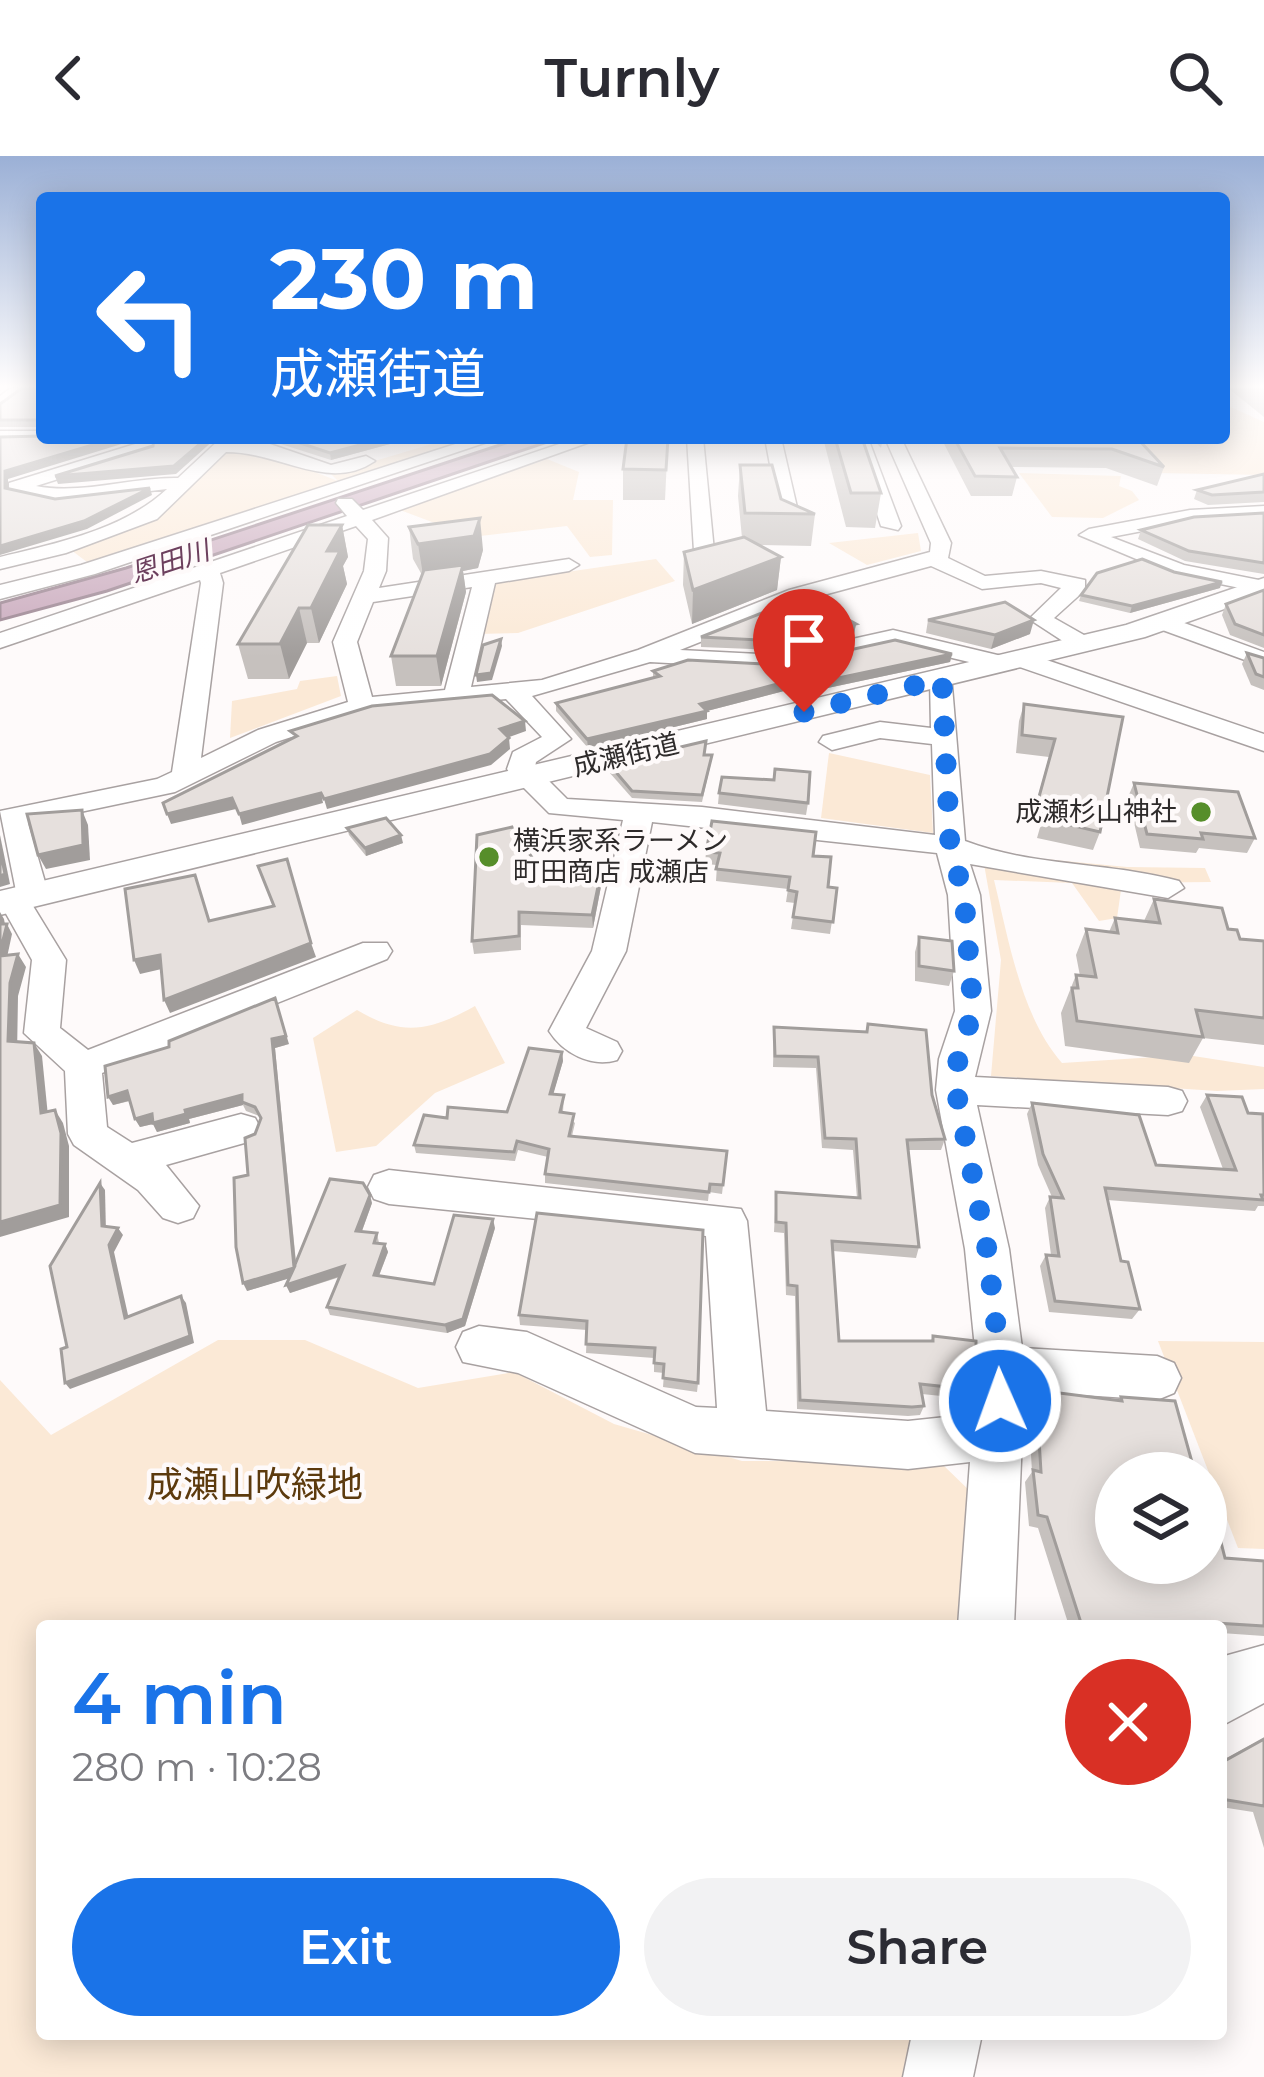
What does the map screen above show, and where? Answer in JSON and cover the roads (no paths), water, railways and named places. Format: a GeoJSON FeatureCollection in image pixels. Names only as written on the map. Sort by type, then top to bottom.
{"type":"FeatureCollection","features":[{"type":"Feature","properties":{"kind":"main road","name":"成瀬街道"},"geometry":{"type":"LineString","coordinates":[[16,900],[1083,644],[1165,623],[1260,589]]}},
{"type":"Feature","properties":{"kind":"street"},"geometry":{"type":"LineString","coordinates":[[7,490],[42,478]]}},
{"type":"Feature","properties":{"kind":"street"},"geometry":{"type":"LineString","coordinates":[[0,562],[104,535],[150,515],[188,478]]}},
{"type":"Feature","properties":{"kind":"street"},"geometry":{"type":"LineString","coordinates":[[0,640],[208,569],[403,478]]}},
{"type":"Feature","properties":{"kind":"street"},"geometry":{"type":"LineString","coordinates":[[0,592],[442,478]]}},
{"type":"Feature","properties":{"kind":"street"},"geometry":{"type":"LineString","coordinates":[[704,551],[707,478]]}},
{"type":"Feature","properties":{"kind":"street"},"geometry":{"type":"LineString","coordinates":[[781,478],[792,529]]}},
{"type":"Feature","properties":{"kind":"street"},"geometry":{"type":"LineString","coordinates":[[874,478],[891,526]]}},
{"type":"Feature","properties":{"kind":"street"},"geometry":{"type":"LineString","coordinates":[[178,1206],[153,1178],[88,1134],[83,1066],[42,1033],[49,960],[16,900],[6,818],[142,793],[267,736],[362,706],[544,687],[646,655],[797,595],[933,559],[940,556],[941,543],[911,478]]}},
{"type":"Feature","properties":{"kind":"street"},"geometry":{"type":"LineString","coordinates":[[7,490],[59,496],[144,483],[184,484]]}},
{"type":"Feature","properties":{"kind":"street"},"geometry":{"type":"LineString","coordinates":[[762,486],[783,486]]}},
{"type":"Feature","properties":{"kind":"street"},"geometry":{"type":"LineString","coordinates":[[878,488],[916,489]]}},
{"type":"Feature","properties":{"kind":"street"},"geometry":{"type":"LineString","coordinates":[[1217,495],[1263,513]]}},
{"type":"Feature","properties":{"kind":"street"},"geometry":{"type":"LineString","coordinates":[[346,503],[378,538],[375,571],[346,642],[362,706]]}},
{"type":"Feature","properties":{"kind":"street"},"geometry":{"type":"LineString","coordinates":[[1260,589],[1179,570],[1094,534],[1190,516],[1263,513]]}},
{"type":"Feature","properties":{"kind":"street"},"geometry":{"type":"LineString","coordinates":[[21,533],[104,535]]}},
{"type":"Feature","properties":{"kind":"street"},"geometry":{"type":"LineString","coordinates":[[933,559],[982,583],[1041,577],[1077,585],[1040,619],[1083,644]]}},
{"type":"Feature","properties":{"kind":"street"},"geometry":{"type":"LineString","coordinates":[[365,597],[569,565]]}},
{"type":"Feature","properties":{"kind":"street"},"geometry":{"type":"LineString","coordinates":[[185,777],[212,583],[208,569]]}},
{"type":"Feature","properties":{"kind":"street"},"geometry":{"type":"LineString","coordinates":[[456,696],[485,578]]}},
{"type":"Feature","properties":{"kind":"street"},"geometry":{"type":"LineString","coordinates":[[1165,623],[1264,660]]}},
{"type":"Feature","properties":{"kind":"street"},"geometry":{"type":"LineString","coordinates":[[646,655],[780,662],[871,638],[893,637],[1012,661],[1258,742],[1264,775]]}},
{"type":"Feature","properties":{"kind":"street"},"geometry":{"type":"LineString","coordinates":[[942,679],[949,841],[964,895],[973,1011],[958,1059],[956,1090],[987,1249],[1001,1368],[986,1620]]}},
{"type":"Feature","properties":{"kind":"street"},"geometry":{"type":"LineString","coordinates":[[514,692],[558,739],[524,758],[521,769],[559,807],[1131,857]]}},
{"type":"Feature","properties":{"kind":"street"},"geometry":{"type":"LineString","coordinates":[[832,742],[880,730],[944,737]]}},
{"type":"Feature","properties":{"kind":"street"},"geometry":{"type":"LineString","coordinates":[[604,1051],[578,1042],[567,1031],[609,951],[638,814]]}},
{"type":"Feature","properties":{"kind":"street"},"geometry":{"type":"LineString","coordinates":[[949,841],[980,860],[1134,876],[1168,887]]}},
{"type":"Feature","properties":{"kind":"street"},"geometry":{"type":"LineString","coordinates":[[83,1066],[375,951]]}},
{"type":"Feature","properties":{"kind":"street"},"geometry":{"type":"LineString","coordinates":[[956,1090],[1168,1101]]}},
{"type":"Feature","properties":{"kind":"street"},"geometry":{"type":"LineString","coordinates":[[129,1160],[241,1129]]}},
{"type":"Feature","properties":{"kind":"street"},"geometry":{"type":"LineString","coordinates":[[389,1186],[726,1221],[743,1433]]}},
{"type":"Feature","properties":{"kind":"street"},"geometry":{"type":"LineString","coordinates":[[479,1347],[526,1353],[554,1370],[695,1430],[908,1445],[999,1435]]}},
{"type":"Feature","properties":{"kind":"street"},"geometry":{"type":"LineString","coordinates":[[1001,1368],[1157,1378]]}},
{"type":"Feature","properties":{"kind":"street"},"geometry":{"type":"LineString","coordinates":[[1227,1691],[1242,1677],[1264,1674]]}},
{"type":"Feature","properties":{"kind":"street"},"geometry":{"type":"LineString","coordinates":[[938,2077],[946,2040]]}},
{"type":"Feature","properties":{"kind":"water","name":"恩田川"},"geometry":{"type":"Polygon","coordinates":[[[401,478],[442,478],[107,591],[0,620],[0,603],[126,568],[401,478]]]}},
{"type":"Feature","properties":{"kind":"place","name":"成瀬杉山神社"},"geometry":{"type":"Point","coordinates":[1201,812]}},
{"type":"Feature","properties":{"kind":"place","name":"横浜家系ラーメン 町田商店 成瀬店"},"geometry":{"type":"Point","coordinates":[489,857]}},
{"type":"Feature","properties":{"kind":"park label","name":"成瀬山吹緑地"},"geometry":{"type":"Point","coordinates":[255,1484]}}]}
